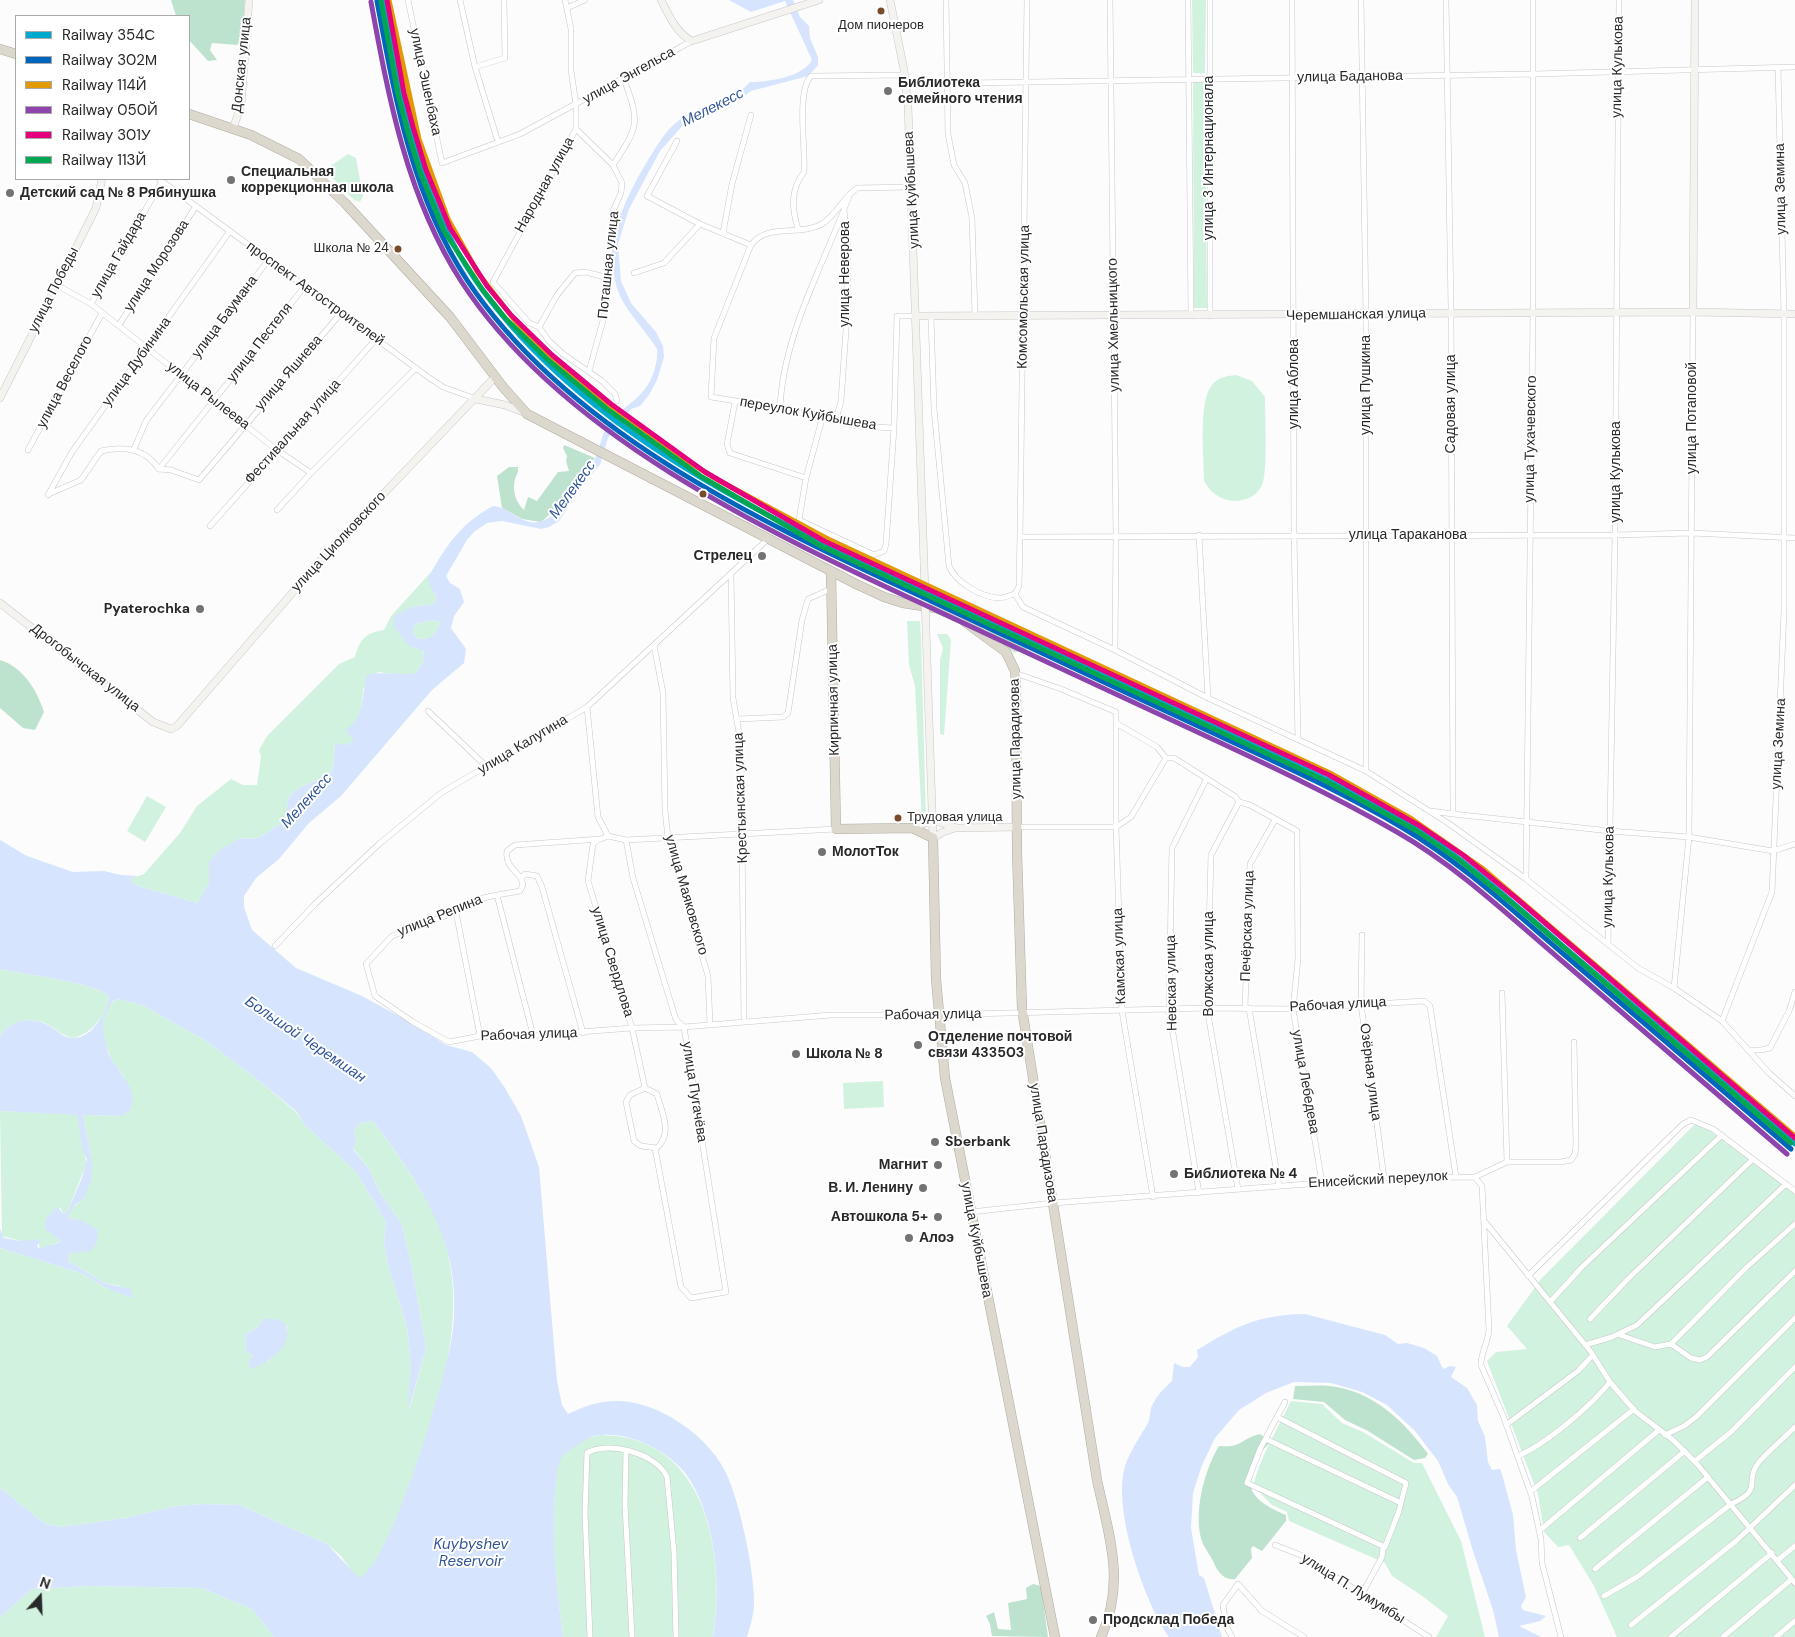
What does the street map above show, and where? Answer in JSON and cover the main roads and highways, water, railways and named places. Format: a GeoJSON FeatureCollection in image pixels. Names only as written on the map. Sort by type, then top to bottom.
{"type":"FeatureCollection","features":[{"type":"Feature","properties":{"kind":"highway"},"geometry":{"type":"LineString","coordinates":[[0,49],[15,54]]}},
{"type":"Feature","properties":{"kind":"highway"},"geometry":{"type":"LineString","coordinates":[[190,114],[234,129],[287,151],[326,183],[450,317],[495,378],[527,414],[591,447],[621,460],[831,572]]}},
{"type":"Feature","properties":{"kind":"highway","name":"Кирпичная улица"},"geometry":{"type":"LineString","coordinates":[[831,572],[836,829],[912,828]]}},
{"type":"Feature","properties":{"kind":"highway","name":"улица Парадизова"},"geometry":{"type":"LineString","coordinates":[[831,572],[884,597],[943,611],[976,629],[1006,652],[1015,673],[1022,1013],[1097,1480],[1113,1557],[1113,1605],[1101,1637]]}},
{"type":"Feature","properties":{"kind":"highway"},"geometry":{"type":"LineString","coordinates":[[912,828],[933,838]]}},
{"type":"Feature","properties":{"kind":"highway","name":"улица Куйбышева"},"geometry":{"type":"LineString","coordinates":[[933,838],[936,979],[945,1078],[1054,1637]]}},
{"type":"Feature","properties":{"kind":"main road","name":"Донская улица"},"geometry":{"type":"LineString","coordinates":[[234,129],[241,105],[249,0]]}},
{"type":"Feature","properties":{"kind":"main road","name":"улица Энгельса"},"geometry":{"type":"LineString","coordinates":[[661,0],[680,32],[692,41],[820,0]]}},
{"type":"Feature","properties":{"kind":"main road","name":"улица Куйбышева"},"geometry":{"type":"LineString","coordinates":[[890,0],[904,75],[912,187],[933,838]]}},
{"type":"Feature","properties":{"kind":"main road","name":"улица Потаповой"},"geometry":{"type":"LineString","coordinates":[[1693,312],[1695,0]]}},
{"type":"Feature","properties":{"kind":"main road","name":"улица Победы"},"geometry":{"type":"LineString","coordinates":[[0,398],[96,208],[102,180]]}},
{"type":"Feature","properties":{"kind":"main road","name":"Черемшанская улица"},"geometry":{"type":"LineString","coordinates":[[917,316],[975,314],[1210,316],[1693,312],[1795,314]]}},
{"type":"Feature","properties":{"kind":"main road","name":"улица Циолковского"},"geometry":{"type":"LineString","coordinates":[[171,729],[177,726],[320,560],[495,378]]}},
{"type":"Feature","properties":{"kind":"main road"},"geometry":{"type":"LineString","coordinates":[[476,399],[505,405],[527,414]]}},
{"type":"Feature","properties":{"kind":"main road","name":"Дрогобычская улица"},"geometry":{"type":"LineString","coordinates":[[0,603],[153,722],[171,729]]}},
{"type":"Feature","properties":{"kind":"main road"},"geometry":{"type":"LineString","coordinates":[[912,828],[933,820],[957,828]]}},
{"type":"Feature","properties":{"kind":"main road"},"geometry":{"type":"LineString","coordinates":[[933,838],[943,832],[957,828],[1017,827]]}},
{"type":"Feature","properties":{"kind":"water","name":"Kuybyshev Reservoir"},"geometry":{"type":"Polygon","coordinates":[[[729,0],[793,0],[800,17],[809,26],[810,38],[818,57],[818,65],[808,76],[751,91],[739,100],[685,123],[660,151],[629,209],[618,244],[621,281],[631,303],[656,332],[663,346],[664,357],[657,380],[649,395],[640,406],[631,409],[608,438],[600,465],[586,480],[559,521],[541,529],[502,521],[487,523],[474,532],[467,540],[446,576],[450,583],[460,589],[464,602],[454,616],[451,628],[466,649],[464,663],[432,690],[341,796],[309,823],[279,859],[256,878],[244,896],[244,907],[252,930],[296,968],[362,996],[417,1026],[446,1045],[472,1052],[491,1068],[505,1088],[521,1116],[539,1167],[557,1381],[562,1405],[568,1414],[586,1406],[606,1401],[634,1403],[650,1407],[680,1423],[706,1444],[716,1456],[730,1481],[741,1517],[749,1557],[754,1607],[747,1637],[713,1637],[717,1598],[715,1557],[706,1516],[690,1480],[674,1462],[652,1447],[627,1437],[614,1435],[596,1436],[586,1440],[566,1452],[558,1467],[555,1489],[554,1531],[556,1573],[563,1637],[274,1637],[252,1609],[202,1588],[89,1586],[32,1589],[0,1617],[0,1488],[39,1519],[47,1524],[62,1527],[125,1518],[176,1506],[205,1504],[239,1505],[327,1544],[359,1578],[372,1566],[386,1541],[415,1469],[447,1362],[453,1331],[454,1302],[450,1262],[438,1224],[429,1205],[397,1153],[373,1121],[359,1123],[354,1132],[356,1141],[353,1149],[369,1169],[379,1191],[402,1225],[412,1268],[426,1348],[408,1412],[411,1364],[407,1327],[388,1265],[384,1243],[386,1222],[357,1173],[304,1124],[297,1112],[206,1041],[142,1005],[118,999],[112,1002],[108,1008],[103,1019],[103,1031],[108,1053],[130,1087],[133,1097],[131,1109],[122,1116],[83,1115],[91,1156],[92,1178],[84,1199],[75,1205],[69,1218],[81,1220],[98,1230],[97,1242],[91,1251],[70,1253],[68,1261],[104,1283],[131,1289],[133,1298],[108,1289],[81,1273],[0,1248],[0,1229],[4,1238],[21,1241],[41,1239],[37,1246],[40,1249],[61,1241],[45,1229],[46,1218],[57,1207],[64,1214],[68,1210],[82,1178],[87,1159],[83,1151],[77,1115],[0,1111],[0,1037],[14,1023],[28,1020],[42,1022],[69,1038],[79,1037],[92,1030],[97,1024],[109,997],[92,987],[0,969],[0,840],[27,856],[73,872],[104,871],[138,876],[130,879],[135,885],[197,903],[209,883],[209,862],[218,851],[238,839],[258,838],[285,821],[288,800],[293,792],[328,775],[333,765],[335,743],[346,745],[354,740],[346,730],[352,725],[359,712],[367,675],[379,673],[416,673],[422,664],[424,651],[409,646],[393,625],[395,615],[412,607],[434,604],[437,597],[430,587],[428,578],[455,537],[472,520],[493,506],[504,509],[528,522],[542,521],[552,515],[573,483],[592,464],[608,424],[643,391],[651,379],[656,364],[657,349],[624,303],[614,278],[614,242],[618,225],[623,208],[639,175],[658,144],[673,125],[696,110],[732,96],[750,82],[775,80],[793,74],[801,71],[812,60],[785,1],[751,12],[729,0]],[[431,620],[415,624],[413,633],[417,638],[429,638],[435,633],[440,622],[431,620]]]}},
{"type":"Feature","properties":{"kind":"water"},"geometry":{"type":"Polygon","coordinates":[[[1305,1314],[1385,1335],[1398,1344],[1407,1343],[1424,1348],[1437,1356],[1443,1369],[1450,1366],[1456,1367],[1451,1377],[1467,1388],[1477,1405],[1478,1421],[1485,1437],[1488,1462],[1492,1470],[1500,1469],[1502,1474],[1513,1515],[1516,1550],[1526,1597],[1521,1606],[1523,1610],[1546,1616],[1540,1621],[1519,1626],[1541,1637],[1499,1637],[1493,1610],[1457,1497],[1448,1484],[1438,1461],[1415,1431],[1387,1405],[1362,1392],[1331,1383],[1294,1382],[1266,1393],[1239,1410],[1215,1438],[1202,1465],[1193,1493],[1191,1528],[1199,1575],[1204,1578],[1222,1637],[1169,1637],[1159,1621],[1141,1580],[1127,1533],[1122,1488],[1124,1470],[1128,1458],[1148,1423],[1155,1400],[1172,1381],[1174,1363],[1183,1367],[1190,1367],[1198,1357],[1197,1350],[1224,1334],[1248,1323],[1274,1317],[1305,1314]]]}},
{"type":"Feature","properties":{"kind":"water"},"geometry":{"type":"Polygon","coordinates":[[[263,1319],[277,1319],[285,1324],[286,1339],[283,1346],[272,1358],[250,1369],[249,1360],[252,1357],[251,1354],[246,1352],[245,1335],[258,1327],[263,1319]]]}},
{"type":"Feature","properties":{"kind":"rail line","name":"354С"},"geometry":{"type":"LineString","coordinates":[[383,0],[414,144],[425,179],[455,246],[474,278],[514,330],[561,376],[612,419],[667,457],[725,492],[784,524],[1307,770],[1358,795],[1408,823],[1430,837],[1492,885],[1795,1144]]}},
{"type":"Feature","properties":{"kind":"rail line","name":"301У"},"geometry":{"type":"LineString","coordinates":[[387,0],[404,93],[413,127],[426,170],[450,228],[487,286],[511,315],[552,355],[611,404],[705,472],[824,541],[1329,775],[1420,826],[1463,855],[1516,898],[1795,1138]]}},
{"type":"Feature","properties":{"kind":"rail line","name":"114Й"},"geometry":{"type":"LineString","coordinates":[[389,0],[419,139],[448,219],[478,273],[516,322],[561,367],[610,408],[663,446],[718,480],[828,539],[1330,773],[1412,819],[1482,868],[1795,1136]]}},
{"type":"Feature","properties":{"kind":"rail line","name":"302М"},"geometry":{"type":"LineString","coordinates":[[377,1],[399,110],[408,145],[432,215],[448,248],[467,280],[508,333],[556,382],[610,425],[668,465],[729,501],[791,534],[853,565],[1302,774],[1403,828],[1467,872],[1791,1149]]}},
{"type":"Feature","properties":{"kind":"rail line","name":"113Й"},"geometry":{"type":"LineString","coordinates":[[381,1],[398,94],[407,129],[420,172],[444,231],[482,289],[506,319],[548,360],[607,409],[702,477],[821,546],[1326,781],[1417,831],[1459,860],[1512,903],[1791,1143]]}},
{"type":"Feature","properties":{"kind":"rail line","name":"050Й"},"geometry":{"type":"LineString","coordinates":[[371,2],[385,75],[402,147],[427,216],[442,249],[461,281],[503,336],[553,386],[609,431],[670,473],[799,545],[1245,754],[1397,832],[1441,861],[1483,893],[1787,1154]]}},
{"type":"Feature","properties":{"kind":"place","name":"Дом пионеров"},"geometry":{"type":"Point","coordinates":[881,11]}},
{"type":"Feature","properties":{"kind":"place","name":"Библиотека семейного чтения"},"geometry":{"type":"Point","coordinates":[888,91]}},
{"type":"Feature","properties":{"kind":"place","name":"Специальная коррекционная школа"},"geometry":{"type":"Point","coordinates":[231,180]}},
{"type":"Feature","properties":{"kind":"place","name":"Детский сад № 8 Рябинушка"},"geometry":{"type":"Point","coordinates":[10,193]}},
{"type":"Feature","properties":{"kind":"place","name":"Школа № 24"},"geometry":{"type":"Point","coordinates":[398,249]}},
{"type":"Feature","properties":{"kind":"place","name":"Стрелец"},"geometry":{"type":"Point","coordinates":[762,556]}},
{"type":"Feature","properties":{"kind":"place","name":"Pyaterochka"},"geometry":{"type":"Point","coordinates":[200,609]}},
{"type":"Feature","properties":{"kind":"place","name":"Трудовая улица"},"geometry":{"type":"Point","coordinates":[898,818]}},
{"type":"Feature","properties":{"kind":"place","name":"МолотТок"},"geometry":{"type":"Point","coordinates":[822,852]}},
{"type":"Feature","properties":{"kind":"place","name":"Отделение почтовой связи 433503"},"geometry":{"type":"Point","coordinates":[918,1045]}},
{"type":"Feature","properties":{"kind":"place","name":"Школа № 8"},"geometry":{"type":"Point","coordinates":[796,1054]}},
{"type":"Feature","properties":{"kind":"place","name":"Sberbank"},"geometry":{"type":"Point","coordinates":[935,1142]}},
{"type":"Feature","properties":{"kind":"place","name":"Магнит"},"geometry":{"type":"Point","coordinates":[938,1165]}},
{"type":"Feature","properties":{"kind":"place","name":"Библиотека № 4"},"geometry":{"type":"Point","coordinates":[1174,1174]}},
{"type":"Feature","properties":{"kind":"place","name":"В. И. Ленину"},"geometry":{"type":"Point","coordinates":[923,1188]}},
{"type":"Feature","properties":{"kind":"place","name":"Автошкола 5+"},"geometry":{"type":"Point","coordinates":[938,1217]}},
{"type":"Feature","properties":{"kind":"place","name":"Алоэ"},"geometry":{"type":"Point","coordinates":[909,1238]}},
{"type":"Feature","properties":{"kind":"place","name":"Продсклад Победа"},"geometry":{"type":"Point","coordinates":[1093,1620]}},
{"type":"Feature","properties":{"kind":"water label","name":"Мелекесс"},"geometry":{"type":"Point","coordinates":[713,108]}},
{"type":"Feature","properties":{"kind":"water label","name":"Мелекесс"},"geometry":{"type":"Point","coordinates":[573,490]}},
{"type":"Feature","properties":{"kind":"water label","name":"Мелекесс"},"geometry":{"type":"Point","coordinates":[307,801]}},
{"type":"Feature","properties":{"kind":"water label","name":"Большой Черемшан"},"geometry":{"type":"Point","coordinates":[305,1040]}}]}
